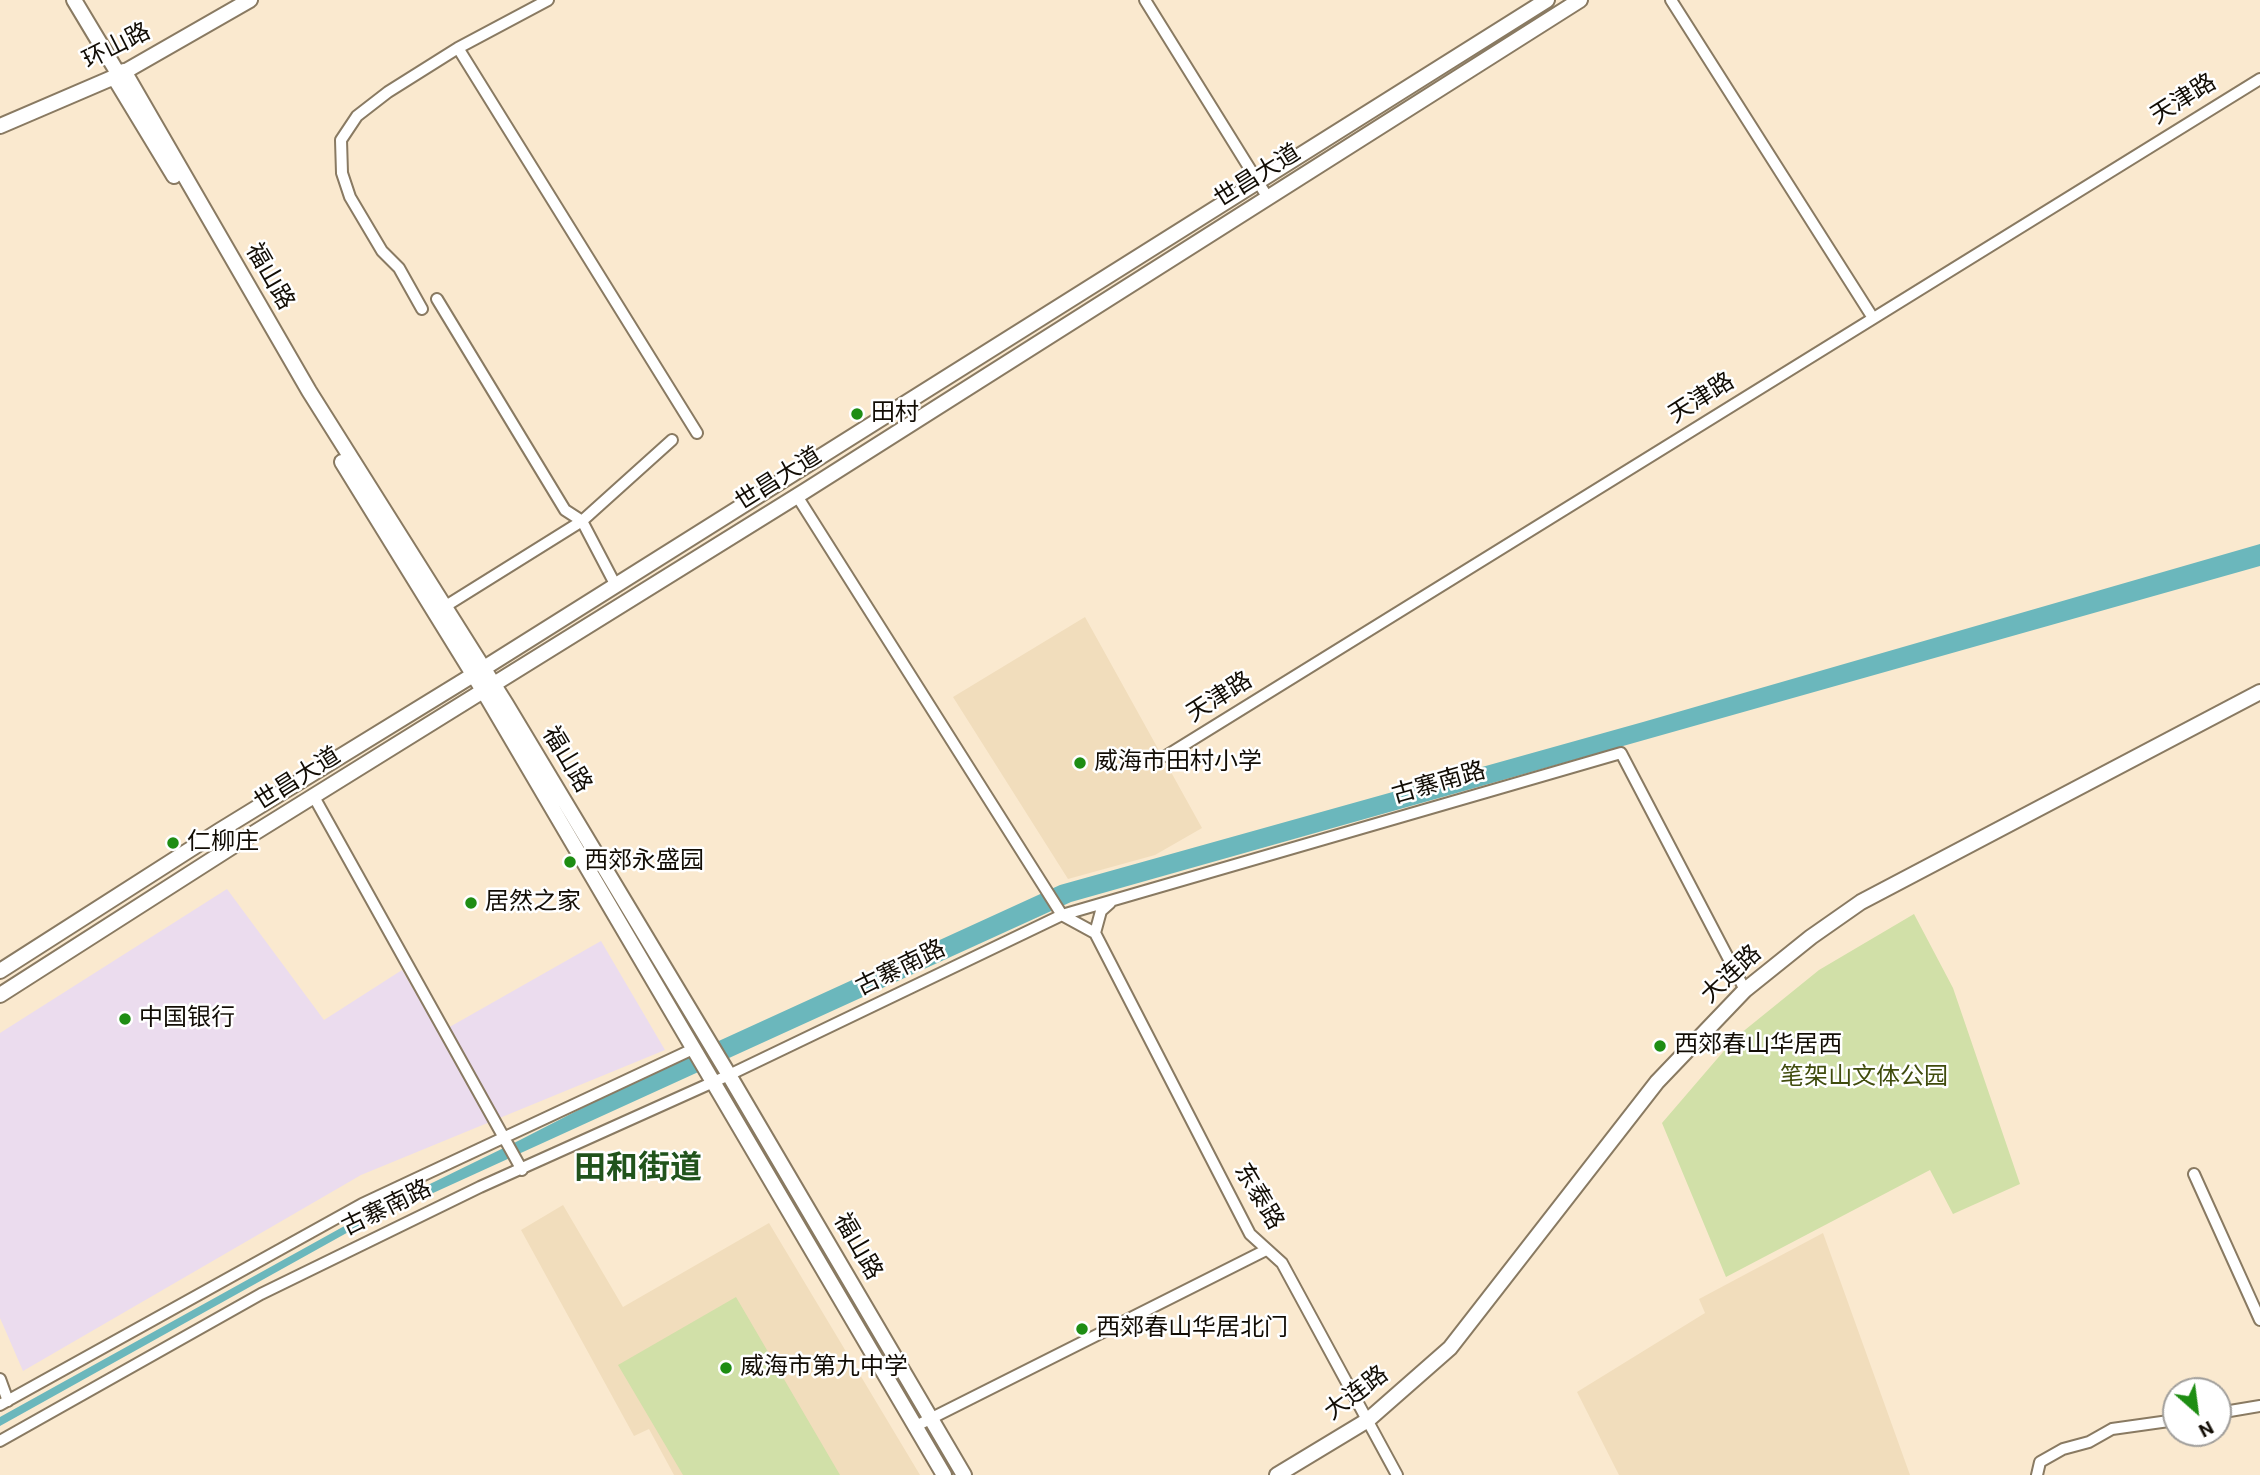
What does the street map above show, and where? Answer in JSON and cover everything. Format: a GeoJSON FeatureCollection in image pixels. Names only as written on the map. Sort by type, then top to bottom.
{"type":"FeatureCollection","features":[{"type":"Feature","properties":{"kind":"main road"},"geometry":{"type":"LineString","coordinates":[[74,0],[303,398],[489,689],[710,1079],[944,1475]]}},
{"type":"Feature","properties":{"kind":"main road","name":"环山路"},"geometry":{"type":"LineString","coordinates":[[0,126],[119,74],[250,0]]}},
{"type":"Feature","properties":{"kind":"main road","name":"世昌大道"},"geometry":{"type":"LineString","coordinates":[[0,971],[225,827],[1547,0]]}},
{"type":"Feature","properties":{"kind":"main road","name":"世昌大道"},"geometry":{"type":"LineString","coordinates":[[0,995],[797,496],[1580,0]]}},
{"type":"Feature","properties":{"kind":"main road","name":"福山路"},"geometry":{"type":"LineString","coordinates":[[489,689],[727,1072],[964,1475]]}},
{"type":"Feature","properties":{"kind":"main road","name":"大连路"},"geometry":{"type":"LineString","coordinates":[[1278,1475],[1368,1420],[1450,1348],[1657,1082],[1745,990],[1811,937],[1861,902],[2260,692]]}},
{"type":"Feature","properties":{"kind":"street"},"geometry":{"type":"LineString","coordinates":[[422,309],[399,268],[382,251],[349,197],[342,173],[341,140],[357,116],[388,92],[458,48],[548,0]]}},
{"type":"Feature","properties":{"kind":"street"},"geometry":{"type":"LineString","coordinates":[[1145,0],[1268,198]]}},
{"type":"Feature","properties":{"kind":"street"},"geometry":{"type":"LineString","coordinates":[[1671,0],[1873,318]]}},
{"type":"Feature","properties":{"kind":"street"},"geometry":{"type":"LineString","coordinates":[[458,48],[697,433]]}},
{"type":"Feature","properties":{"kind":"street","name":"天津路"},"geometry":{"type":"LineString","coordinates":[[1166,756],[2260,79]]}},
{"type":"Feature","properties":{"kind":"street"},"geometry":{"type":"LineString","coordinates":[[437,299],[565,510],[582,522],[615,583]]}},
{"type":"Feature","properties":{"kind":"street"},"geometry":{"type":"LineString","coordinates":[[440,610],[582,522],[672,440]]}},
{"type":"Feature","properties":{"kind":"street"},"geometry":{"type":"LineString","coordinates":[[797,496],[1061,912],[1095,933],[1101,911],[1112,901]]}},
{"type":"Feature","properties":{"kind":"street","name":"古寨南路"},"geometry":{"type":"LineString","coordinates":[[0,1441],[261,1294],[480,1187],[519,1165],[727,1072],[1061,912],[1112,901],[1621,753],[1745,990]]}},
{"type":"Feature","properties":{"kind":"street"},"geometry":{"type":"LineString","coordinates":[[314,797],[519,1165]]}},
{"type":"Feature","properties":{"kind":"street","name":"东泰路"},"geometry":{"type":"LineString","coordinates":[[1095,933],[1250,1234],[1282,1264],[1397,1475]]}},
{"type":"Feature","properties":{"kind":"street"},"geometry":{"type":"LineString","coordinates":[[0,1378],[4,1403],[362,1204],[507,1141],[693,1049]]}},
{"type":"Feature","properties":{"kind":"street"},"geometry":{"type":"LineString","coordinates":[[2194,1174],[2260,1320]]}},
{"type":"Feature","properties":{"kind":"street"},"geometry":{"type":"LineString","coordinates":[[914,1427],[1266,1250]]}},
{"type":"Feature","properties":{"kind":"street"},"geometry":{"type":"LineString","coordinates":[[2232,1411],[2260,1406]]}},
{"type":"Feature","properties":{"kind":"street"},"geometry":{"type":"LineString","coordinates":[[2037,1475],[2040,1462],[2063,1449],[2089,1442],[2112,1429],[2162,1422]]}},
{"type":"Feature","properties":{"kind":"shaded area","name":"威海市田村小学"},"geometry":{"type":"Polygon","coordinates":[[[1085,617],[1202,828],[1155,855],[1068,879],[953,697],[1085,617]]]}},
{"type":"Feature","properties":{"kind":"shaded area"},"geometry":{"type":"Polygon","coordinates":[[[227,889],[324,1020],[402,970],[439,1033],[601,941],[665,1050],[361,1175],[23,1371],[0,1318],[0,1033],[227,889]]]}},
{"type":"Feature","properties":{"kind":"shaded area","name":"威海市第九中学"},"geometry":{"type":"Polygon","coordinates":[[[563,1205],[623,1307],[769,1223],[920,1475],[674,1475],[649,1429],[634,1436],[521,1230],[563,1205]]]}},
{"type":"Feature","properties":{"kind":"shaded area"},"geometry":{"type":"Polygon","coordinates":[[[1823,1233],[1910,1475],[1619,1475],[1577,1392],[1705,1313],[1699,1299],[1823,1233]]]}},
{"type":"Feature","properties":{"kind":"green space","name":"笔架山文体公园"},"geometry":{"type":"Polygon","coordinates":[[[1914,914],[1953,988],[2020,1184],[1953,1214],[1930,1170],[1726,1277],[1662,1123],[1735,1038],[1819,970],[1914,914]]]}},
{"type":"Feature","properties":{"kind":"green space"},"geometry":{"type":"Polygon","coordinates":[[[736,1297],[840,1475],[683,1475],[618,1365],[736,1297]]]}},
{"type":"Feature","properties":{"kind":"water"},"geometry":{"type":"Polygon","coordinates":[[[2260,544],[2260,566],[1071,902],[352,1230],[0,1426],[0,1417],[348,1224],[664,1066],[1060,885],[1643,722],[2260,544]]]}},
{"type":"Feature","properties":{"kind":"place","name":"田村"},"geometry":{"type":"Point","coordinates":[857,414]}},
{"type":"Feature","properties":{"kind":"place","name":"威海市田村小学"},"geometry":{"type":"Point","coordinates":[1080,763]}},
{"type":"Feature","properties":{"kind":"place","name":"仁柳庄"},"geometry":{"type":"Point","coordinates":[173,843]}},
{"type":"Feature","properties":{"kind":"place","name":"西郊永盛园"},"geometry":{"type":"Point","coordinates":[570,862]}},
{"type":"Feature","properties":{"kind":"place","name":"居然之家"},"geometry":{"type":"Point","coordinates":[471,903]}},
{"type":"Feature","properties":{"kind":"place","name":"中国银行"},"geometry":{"type":"Point","coordinates":[125,1019]}},
{"type":"Feature","properties":{"kind":"place","name":"西郊春山华居西"},"geometry":{"type":"Point","coordinates":[1660,1046]}},
{"type":"Feature","properties":{"kind":"place","name":"西郊春山华居北门"},"geometry":{"type":"Point","coordinates":[1082,1329]}},
{"type":"Feature","properties":{"kind":"place","name":"威海市第九中学"},"geometry":{"type":"Point","coordinates":[726,1368]}},
{"type":"Feature","properties":{"kind":"district","name":"田和街道"},"geometry":{"type":"Point","coordinates":[638,1170]}}]}
